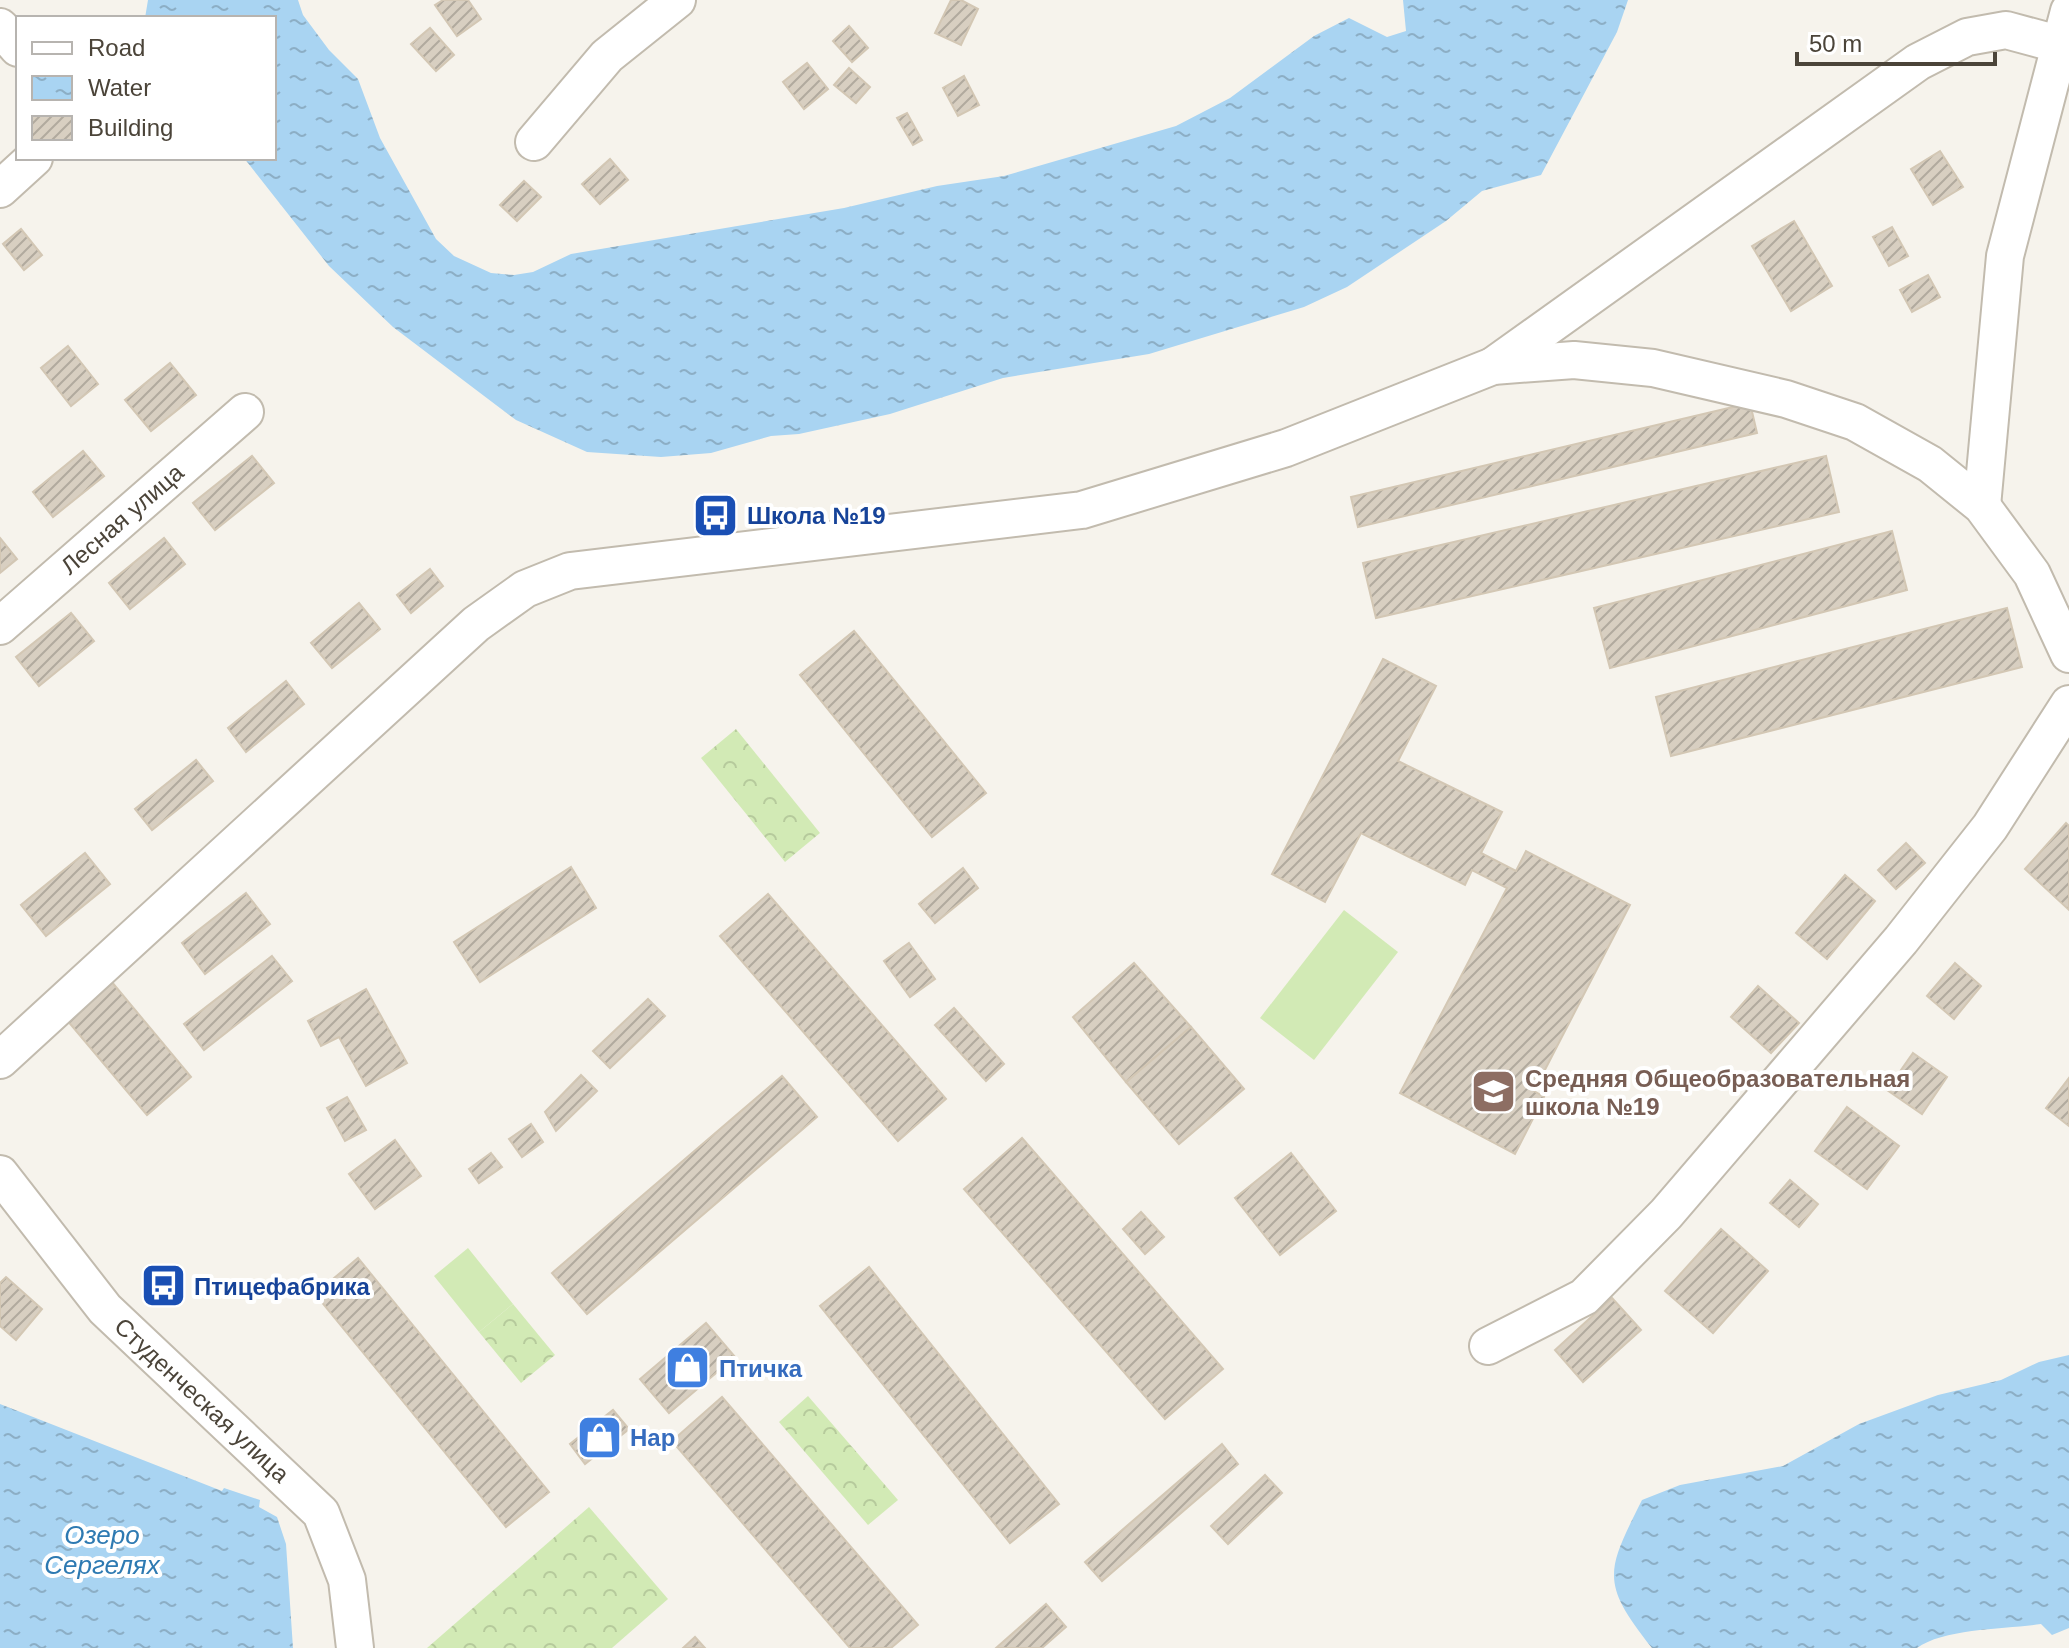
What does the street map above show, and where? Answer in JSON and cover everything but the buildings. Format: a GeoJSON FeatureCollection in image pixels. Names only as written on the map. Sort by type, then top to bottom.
{"type":"FeatureCollection","features":[{"type":"Feature","properties":{"kind":"street"},"geometry":{"type":"LineString","coordinates":[[534,142],[607,56],[677,0]]}},
{"type":"Feature","properties":{"kind":"street"},"geometry":{"type":"LineString","coordinates":[[0,27],[16,46]]}},
{"type":"Feature","properties":{"kind":"street"},"geometry":{"type":"LineString","coordinates":[[0,1060],[476,624],[525,589],[570,571],[615,564],[852,540],[1082,510],[1286,448],[1493,366],[1918,62],[1967,37],[2006,30],[2063,27],[2005,256],[1982,506]]}},
{"type":"Feature","properties":{"kind":"street"},"geometry":{"type":"LineString","coordinates":[[0,189],[32,160]]}},
{"type":"Feature","properties":{"kind":"street"},"geometry":{"type":"LineString","coordinates":[[1493,366],[1574,360],[1653,368],[1786,399],[1855,422],[1930,464],[1982,506],[2032,574],[2069,654]]}},
{"type":"Feature","properties":{"kind":"street","name":"Лесная улица"},"geometry":{"type":"LineString","coordinates":[[0,626],[245,412]]}},
{"type":"Feature","properties":{"kind":"street"},"geometry":{"type":"LineString","coordinates":[[1488,1346],[1584,1297],[1666,1214],[1901,940],[1990,827],[2069,704]]}},
{"type":"Feature","properties":{"kind":"street","name":"Студенческая улица"},"geometry":{"type":"LineString","coordinates":[[0,1174],[105,1309],[321,1513],[347,1580],[355,1648]]}},
{"type":"Feature","properties":{"kind":"green space"},"geometry":{"type":"Polygon","coordinates":[[[736,729],[820,833],[785,862],[701,758],[736,729]]]}},
{"type":"Feature","properties":{"kind":"green space"},"geometry":{"type":"Polygon","coordinates":[[[1344,910],[1398,952],[1314,1060],[1260,1018],[1344,910]]]}},
{"type":"Feature","properties":{"kind":"green space"},"geometry":{"type":"Polygon","coordinates":[[[468,1248],[513,1304],[479,1332],[434,1276],[468,1248]]]}},
{"type":"Feature","properties":{"kind":"green space"},"geometry":{"type":"Polygon","coordinates":[[[513,1304],[555,1355],[521,1383],[479,1332],[513,1304]]]}},
{"type":"Feature","properties":{"kind":"green space"},"geometry":{"type":"Polygon","coordinates":[[[808,1396],[898,1500],[868,1525],[779,1422],[808,1396]]]}},
{"type":"Feature","properties":{"kind":"green space"},"geometry":{"type":"Polygon","coordinates":[[[589,1507],[668,1599],[612,1648],[427,1648],[589,1507]]]}},
{"type":"Feature","properties":{"kind":"water"},"geometry":{"type":"Polygon","coordinates":[[[148,0],[298,0],[303,15],[329,50],[358,79],[380,138],[436,239],[454,256],[491,273],[514,275],[533,272],[571,254],[844,208],[937,186],[1004,176],[1176,126],[1230,98],[1314,36],[1349,18],[1387,37],[1406,31],[1403,0],[1628,0],[1617,32],[1541,175],[1482,191],[1446,221],[1347,287],[1304,307],[1149,354],[1003,378],[890,414],[799,434],[771,436],[711,453],[661,457],[587,452],[516,420],[393,327],[329,266],[246,160],[276,160],[276,16],[145,16],[148,0]]]}},
{"type":"Feature","properties":{"kind":"water"},"geometry":{"type":"Polygon","coordinates":[[[2069,1355],[2069,1628],[2052,1635],[2041,1624],[1976,1630],[1929,1641],[1917,1648],[1652,1648],[1623,1607],[1616,1591],[1616,1561],[1642,1500],[1680,1485],[1783,1466],[1859,1424],[1938,1395],[2001,1380],[2039,1362],[2069,1355]]]}},
{"type":"Feature","properties":{"kind":"water","name":"Озеро Сергелях"},"geometry":{"type":"Polygon","coordinates":[[[0,1404],[222,1491],[224,1488],[260,1500],[259,1507],[277,1517],[286,1544],[293,1648],[0,1648],[0,1404]]]}},
{"type":"Feature","properties":{"kind":"place","name":"Школа №19"},"geometry":{"type":"Point","coordinates":[716,515]}},
{"type":"Feature","properties":{"kind":"place","name":"Средняя Общеобразовательная школа №19"},"geometry":{"type":"Point","coordinates":[1494,1092]}},
{"type":"Feature","properties":{"kind":"place","name":"Птицефабрика"},"geometry":{"type":"Point","coordinates":[163,1286]}},
{"type":"Feature","properties":{"kind":"place","name":"Птичка"},"geometry":{"type":"Point","coordinates":[688,1368]}},
{"type":"Feature","properties":{"kind":"place","name":"Нар"},"geometry":{"type":"Point","coordinates":[599,1437]}}]}
